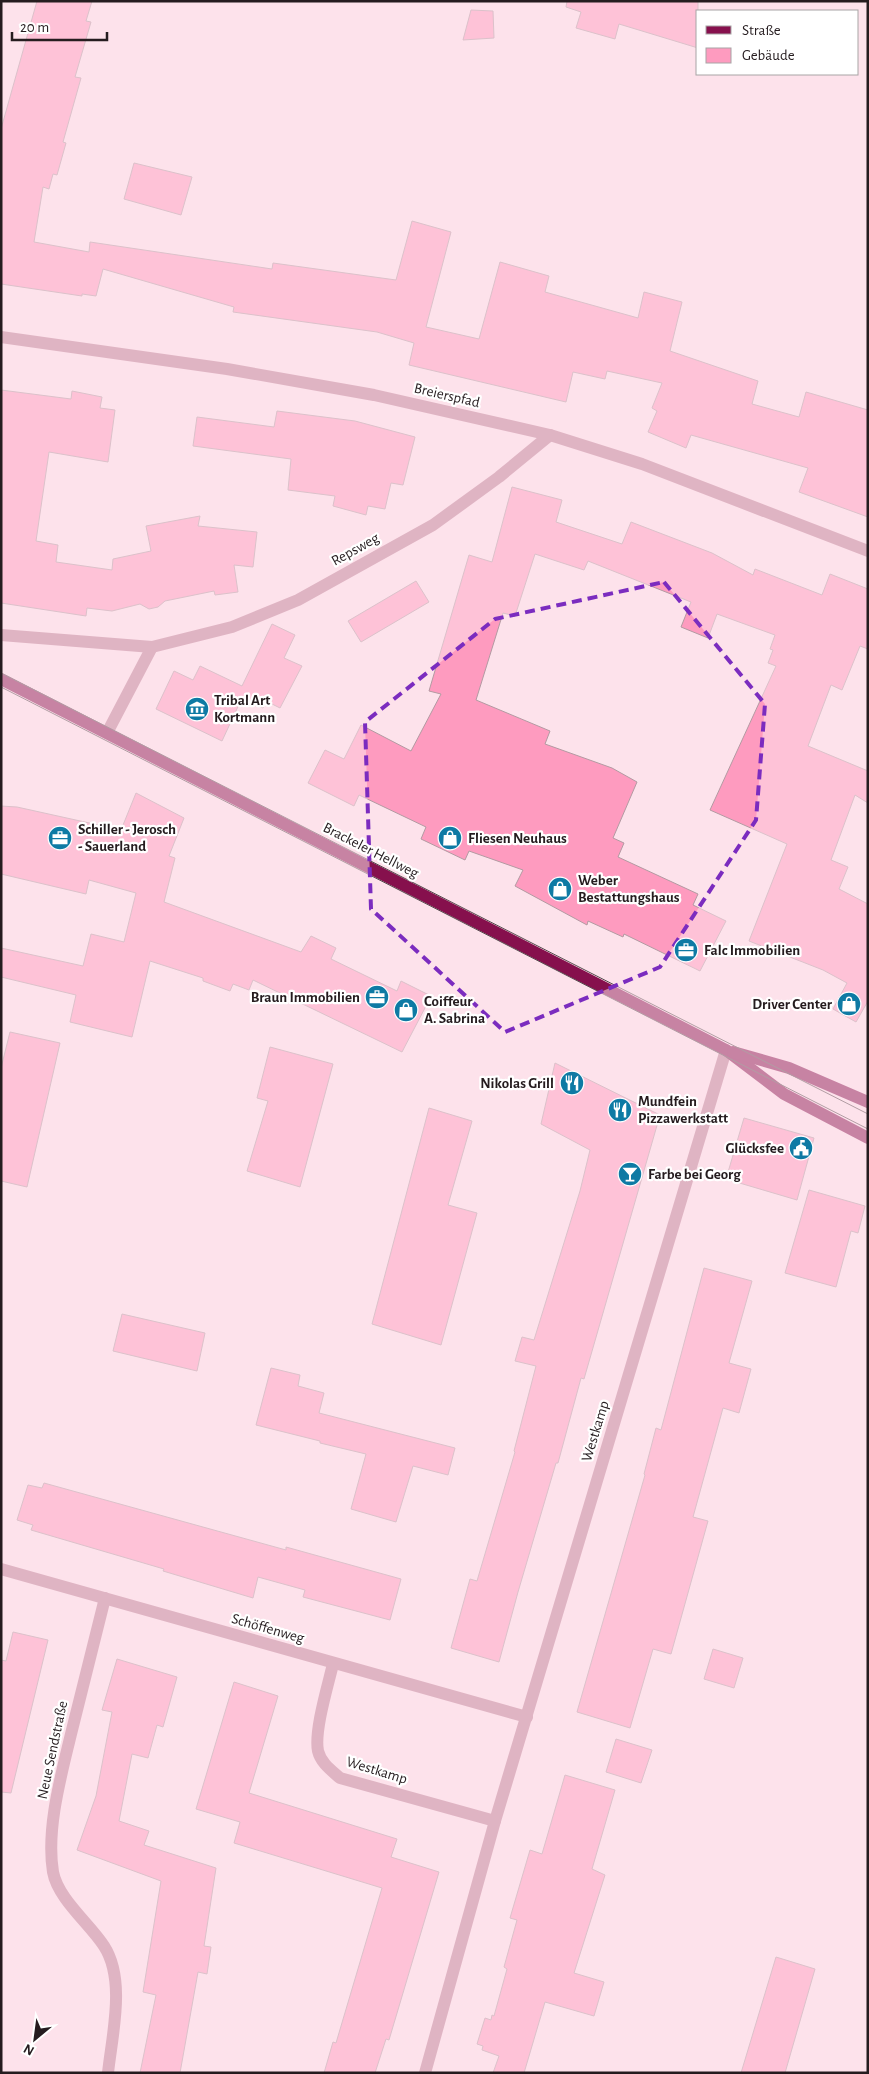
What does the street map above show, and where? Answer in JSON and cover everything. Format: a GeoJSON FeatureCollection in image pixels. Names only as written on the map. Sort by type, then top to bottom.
{"type":"FeatureCollection","features":[{"type":"Feature","properties":{"kind":"main road","name":"Brackeler Hellweg"},"geometry":{"type":"LineString","coordinates":[[1,679],[726,1050],[784,1094],[868,1138]]}},
{"type":"Feature","properties":{"kind":"main road","name":"Brackeler Hellweg"},"geometry":{"type":"LineString","coordinates":[[726,1050],[789,1068],[868,1102]]}},
{"type":"Feature","properties":{"kind":"street","name":"Breierspfad"},"geometry":{"type":"LineString","coordinates":[[1,336],[227,369],[374,395],[550,435],[642,464],[868,551]]}},
{"type":"Feature","properties":{"kind":"street","name":"Repsweg"},"geometry":{"type":"LineString","coordinates":[[1,635],[152,647],[232,627],[298,600],[433,525],[498,477],[550,435]]}},
{"type":"Feature","properties":{"kind":"street"},"geometry":{"type":"LineString","coordinates":[[107,734],[152,647]]}},
{"type":"Feature","properties":{"kind":"street","name":"Westkamp"},"geometry":{"type":"LineString","coordinates":[[425,2073],[495,1821],[726,1050]]}},
{"type":"Feature","properties":{"kind":"street","name":"Schöffenweg"},"geometry":{"type":"LineString","coordinates":[[1,1569],[333,1664],[527,1717]]}},
{"type":"Feature","properties":{"kind":"street","name":"Neue Sendstraße"},"geometry":{"type":"LineString","coordinates":[[105,1598],[58,1789],[52,1847],[54,1874],[57,1881],[65,1896],[105,1948],[115,1977],[116,2006],[108,2073]]}},
{"type":"Feature","properties":{"kind":"street","name":"Westkamp"},"geometry":{"type":"LineString","coordinates":[[333,1664],[319,1728],[318,1751],[326,1767],[340,1778],[495,1821]]}},
{"type":"Feature","properties":{"kind":"highlighted area"},"geometry":{"type":"Polygon","coordinates":[[[664,582],[765,704],[756,820],[660,967],[505,1032],[371,909],[365,722],[495,619],[664,582]]]}},
{"type":"Feature","properties":{"kind":"building"},"geometry":{"type":"Polygon","coordinates":[[[37,1],[92,1],[86,21],[91,22],[75,77],[81,78],[63,142],[66,143],[57,175],[53,174],[49,189],[43,187],[34,242],[89,252],[90,242],[272,269],[273,263],[396,280],[412,221],[451,232],[426,327],[479,339],[500,262],[549,276],[545,292],[638,318],[644,292],[682,302],[670,351],[758,381],[752,404],[799,417],[806,392],[868,410],[868,517],[799,492],[808,468],[691,435],[686,448],[648,432],[657,411],[652,408],[662,383],[607,371],[605,379],[573,372],[566,402],[409,365],[414,343],[377,332],[233,312],[234,307],[103,269],[96,296],[82,294],[82,296],[1,284],[1,129],[37,1]]]}},
{"type":"Feature","properties":{"kind":"building"},"geometry":{"type":"Polygon","coordinates":[[[567,1],[698,1],[698,10],[696,10],[696,47],[619,24],[615,39],[576,28],[581,12],[566,7],[567,1]]]}},
{"type":"Feature","properties":{"kind":"building"},"geometry":{"type":"Polygon","coordinates":[[[471,10],[493,11],[494,38],[463,40],[471,10]]]}},
{"type":"Feature","properties":{"kind":"building"},"geometry":{"type":"Polygon","coordinates":[[[134,163],[192,177],[181,215],[124,199],[134,163]]]}},
{"type":"Feature","properties":{"kind":"building"},"geometry":{"type":"Polygon","coordinates":[[[1,390],[71,399],[72,391],[102,397],[100,408],[115,410],[108,462],[49,452],[36,541],[58,545],[56,562],[112,570],[113,559],[151,551],[146,526],[200,516],[198,526],[257,532],[253,567],[234,565],[238,592],[215,595],[214,591],[165,601],[158,607],[149,609],[140,604],[112,611],[87,608],[86,616],[1,603],[1,390]]]}},
{"type":"Feature","properties":{"kind":"building"},"geometry":{"type":"Polygon","coordinates":[[[277,411],[355,421],[415,437],[403,485],[391,483],[385,509],[368,506],[366,515],[333,506],[335,496],[288,490],[291,459],[193,446],[197,417],[274,427],[277,411]]]}},
{"type":"Feature","properties":{"kind":"building"},"geometry":{"type":"Polygon","coordinates":[[[512,487],[562,500],[556,522],[622,544],[631,522],[712,553],[753,575],[755,569],[822,595],[830,574],[868,589],[868,649],[860,646],[842,690],[831,685],[808,746],[868,771],[868,803],[855,795],[831,860],[848,867],[839,889],[868,904],[868,1001],[856,1022],[833,1009],[847,983],[823,970],[749,941],[787,844],[710,810],[776,666],[768,663],[773,650],[770,649],[775,635],[717,614],[708,638],[681,627],[691,602],[588,561],[584,570],[535,554],[515,616],[503,613],[476,700],[550,731],[545,744],[612,768],[637,782],[613,838],[624,843],[618,857],[698,894],[693,905],[726,921],[700,971],[624,934],[623,937],[588,921],[587,925],[515,886],[523,870],[469,851],[465,860],[421,839],[426,827],[359,795],[354,806],[308,783],[325,750],[344,759],[361,725],[411,751],[441,694],[429,691],[469,555],[492,562],[512,487]]]}},
{"type":"Feature","properties":{"kind":"building"},"geometry":{"type":"Polygon","coordinates":[[[416,581],[429,602],[361,642],[348,621],[416,581]]]}},
{"type":"Feature","properties":{"kind":"building"},"geometry":{"type":"Polygon","coordinates":[[[272,624],[295,635],[284,658],[302,666],[280,708],[266,701],[263,708],[242,698],[222,741],[156,709],[174,671],[193,680],[200,666],[242,686],[272,624]]]}},
{"type":"Feature","properties":{"kind":"building"},"geometry":{"type":"Polygon","coordinates":[[[136,793],[184,818],[169,856],[175,858],[164,902],[301,952],[311,936],[336,948],[331,959],[397,991],[401,981],[429,995],[424,1006],[426,1006],[402,1052],[253,980],[249,990],[233,984],[230,991],[203,981],[203,978],[150,961],[132,1037],[70,1022],[76,995],[1,977],[1,948],[83,966],[91,934],[124,942],[136,893],[89,880],[86,894],[1,874],[1,806],[17,807],[121,830],[136,793]]]}},
{"type":"Feature","properties":{"kind":"building"},"geometry":{"type":"Polygon","coordinates":[[[10,1032],[60,1043],[27,1187],[1,1181],[1,1068],[10,1032]]]}},
{"type":"Feature","properties":{"kind":"building"},"geometry":{"type":"Polygon","coordinates":[[[270,1047],[333,1064],[300,1187],[247,1171],[268,1101],[257,1098],[270,1047]]]}},
{"type":"Feature","properties":{"kind":"building"},"geometry":{"type":"Polygon","coordinates":[[[555,1063],[660,1115],[584,1379],[581,1378],[499,1662],[451,1648],[470,1579],[477,1581],[515,1452],[536,1366],[515,1361],[522,1337],[534,1340],[580,1191],[590,1150],[541,1124],[555,1063]]]}},
{"type":"Feature","properties":{"kind":"building"},"geometry":{"type":"Polygon","coordinates":[[[429,1108],[472,1121],[448,1205],[477,1213],[441,1345],[372,1324],[429,1108]]]}},
{"type":"Feature","properties":{"kind":"building"},"geometry":{"type":"Polygon","coordinates":[[[744,1118],[814,1138],[797,1200],[726,1179],[744,1118]]]}},
{"type":"Feature","properties":{"kind":"building"},"geometry":{"type":"Polygon","coordinates":[[[809,1190],[865,1206],[858,1233],[851,1231],[836,1287],[785,1273],[809,1190]]]}},
{"type":"Feature","properties":{"kind":"building"},"geometry":{"type":"Polygon","coordinates":[[[704,1268],[752,1281],[729,1363],[751,1369],[739,1413],[723,1408],[693,1517],[708,1521],[671,1654],[653,1649],[630,1728],[577,1712],[645,1475],[656,1428],[661,1430],[704,1268]]]}},
{"type":"Feature","properties":{"kind":"building"},"geometry":{"type":"Polygon","coordinates":[[[122,1314],[205,1333],[197,1371],[113,1351],[122,1314]]]}},
{"type":"Feature","properties":{"kind":"building"},"geometry":{"type":"Polygon","coordinates":[[[271,1368],[300,1375],[298,1386],[324,1393],[319,1413],[455,1448],[448,1475],[413,1466],[396,1522],[351,1509],[366,1454],[256,1425],[271,1368]]]}},
{"type":"Feature","properties":{"kind":"building"},"geometry":{"type":"Polygon","coordinates":[[[44,1483],[286,1550],[286,1547],[401,1579],[390,1620],[303,1597],[305,1590],[258,1577],[253,1598],[163,1571],[164,1569],[31,1530],[33,1525],[17,1520],[28,1485],[42,1488],[44,1483]]]}},
{"type":"Feature","properties":{"kind":"building"},"geometry":{"type":"Polygon","coordinates":[[[13,1632],[48,1640],[11,1793],[1,1792],[1,1660],[6,1661],[13,1632]]]}},
{"type":"Feature","properties":{"kind":"building"},"geometry":{"type":"Polygon","coordinates":[[[713,1649],[743,1658],[734,1688],[704,1679],[713,1649]]]}},
{"type":"Feature","properties":{"kind":"building"},"geometry":{"type":"Polygon","coordinates":[[[117,1659],[177,1677],[163,1727],[157,1725],[148,1758],[132,1754],[119,1821],[149,1831],[144,1845],[216,1868],[204,1946],[211,1947],[207,1974],[198,1972],[180,2073],[140,2073],[156,1995],[143,1992],[161,1881],[77,1850],[96,1796],[112,1712],[102,1710],[117,1659]]]}},
{"type":"Feature","properties":{"kind":"building"},"geometry":{"type":"Polygon","coordinates":[[[234,1682],[278,1696],[249,1793],[397,1839],[391,1857],[439,1872],[389,2040],[386,2039],[375,2073],[324,2073],[333,2042],[336,2043],[382,1888],[234,1843],[240,1822],[196,1809],[234,1682]]]}},
{"type":"Feature","properties":{"kind":"building"},"geometry":{"type":"Polygon","coordinates":[[[616,1739],[652,1750],[641,1783],[606,1772],[616,1739]]]}},
{"type":"Feature","properties":{"kind":"building"},"geometry":{"type":"Polygon","coordinates":[[[565,1775],[615,1790],[592,1869],[605,1875],[574,1973],[604,1982],[594,2016],[545,2002],[524,2073],[493,2073],[499,2056],[482,2050],[483,2046],[477,2044],[485,2018],[491,2020],[492,2015],[494,2016],[507,1969],[504,1967],[517,1920],[510,1918],[530,1850],[542,1854],[565,1775]]]}},
{"type":"Feature","properties":{"kind":"building"},"geometry":{"type":"Polygon","coordinates":[[[776,1957],[815,1969],[785,2073],[741,2073],[776,1957]]]}},
{"type":"Feature","properties":{"kind":"tram line"},"geometry":{"type":"LineString","coordinates":[[1,673],[868,1114]]}},
{"type":"Feature","properties":{"kind":"tram line"},"geometry":{"type":"LineString","coordinates":[[1,687],[868,1129]]}},
{"type":"Feature","properties":{"kind":"place","name":"Tribal Art Kortmann"},"geometry":{"type":"Point","coordinates":[197,709]}},
{"type":"Feature","properties":{"kind":"place","name":"Schiller - Jerosch - Sauerland"},"geometry":{"type":"Point","coordinates":[60,838]}},
{"type":"Feature","properties":{"kind":"place","name":"Fliesen Neuhaus"},"geometry":{"type":"Point","coordinates":[450,838]}},
{"type":"Feature","properties":{"kind":"place","name":"Weber Bestattungshaus"},"geometry":{"type":"Point","coordinates":[560,889]}},
{"type":"Feature","properties":{"kind":"place","name":"Falc Immobilien"},"geometry":{"type":"Point","coordinates":[686,950]}},
{"type":"Feature","properties":{"kind":"place","name":"Braun Immobilien"},"geometry":{"type":"Point","coordinates":[377,997]}},
{"type":"Feature","properties":{"kind":"place","name":"Driver Center"},"geometry":{"type":"Point","coordinates":[849,1004]}},
{"type":"Feature","properties":{"kind":"place","name":"Coiffeur A. Sabrina"},"geometry":{"type":"Point","coordinates":[406,1010]}},
{"type":"Feature","properties":{"kind":"place","name":"Nikolas Grill"},"geometry":{"type":"Point","coordinates":[572,1083]}},
{"type":"Feature","properties":{"kind":"place","name":"Mundfein Pizzawerkstatt"},"geometry":{"type":"Point","coordinates":[620,1110]}},
{"type":"Feature","properties":{"kind":"place","name":"Glücksfee"},"geometry":{"type":"Point","coordinates":[801,1148]}},
{"type":"Feature","properties":{"kind":"place","name":"Farbe bei Georg"},"geometry":{"type":"Point","coordinates":[630,1174]}}]}
